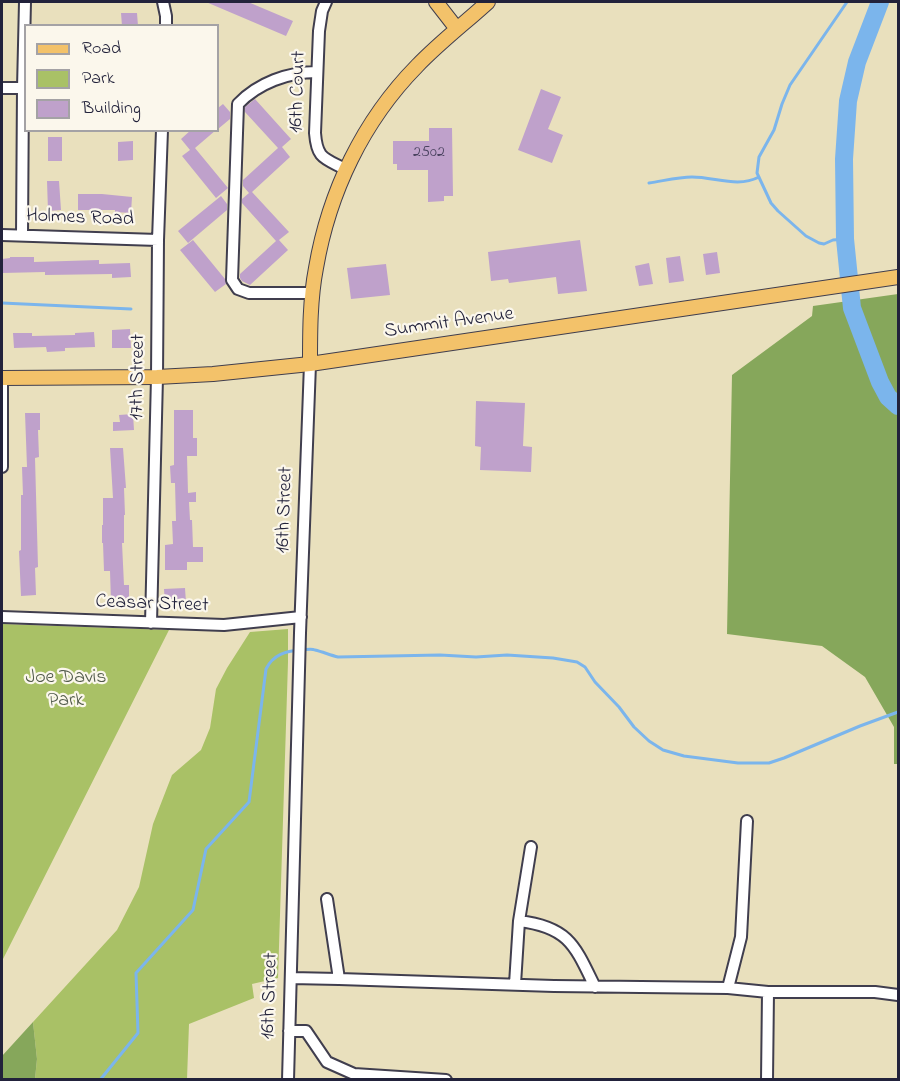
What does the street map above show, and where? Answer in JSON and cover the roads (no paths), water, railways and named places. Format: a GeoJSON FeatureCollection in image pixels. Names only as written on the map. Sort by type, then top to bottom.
{"type":"FeatureCollection","features":[{"type":"Feature","properties":{"kind":"main road"},"geometry":{"type":"LineString","coordinates":[[436,2],[457,29]]}},
{"type":"Feature","properties":{"kind":"main road","name":"16th Street"},"geometry":{"type":"LineString","coordinates":[[310,364],[310,322],[315,269],[330,208],[345,169],[372,122],[398,87],[417,66],[488,2]]}},
{"type":"Feature","properties":{"kind":"main road","name":"Summit Avenue"},"geometry":{"type":"LineString","coordinates":[[2,378],[157,377],[310,364],[898,277]]}},
{"type":"Feature","properties":{"kind":"street"},"geometry":{"type":"LineString","coordinates":[[24,24],[25,2]]}},
{"type":"Feature","properties":{"kind":"street"},"geometry":{"type":"LineString","coordinates":[[163,2],[166,24]]}},
{"type":"Feature","properties":{"kind":"street","name":"16th Court"},"geometry":{"type":"LineString","coordinates":[[326,2],[319,31],[316,147],[319,153],[345,169]]}},
{"type":"Feature","properties":{"kind":"street"},"geometry":{"type":"LineString","coordinates":[[22,235],[24,45]]}},
{"type":"Feature","properties":{"kind":"street"},"geometry":{"type":"LineString","coordinates":[[313,293],[249,293],[238,289],[232,280],[238,104],[259,87],[287,75],[317,72]]}},
{"type":"Feature","properties":{"kind":"street"},"geometry":{"type":"LineString","coordinates":[[2,88],[23,88]]}},
{"type":"Feature","properties":{"kind":"street","name":"17th Street"},"geometry":{"type":"LineString","coordinates":[[151,623],[162,132]]}},
{"type":"Feature","properties":{"kind":"street","name":"Holmes Road"},"geometry":{"type":"LineString","coordinates":[[2,235],[158,240]]}},
{"type":"Feature","properties":{"kind":"street","name":"16th Street"},"geometry":{"type":"LineString","coordinates":[[288,1080],[310,364]]}},
{"type":"Feature","properties":{"kind":"street"},"geometry":{"type":"LineString","coordinates":[[2,378],[2,467]]}},
{"type":"Feature","properties":{"kind":"street","name":"Ceasar Street"},"geometry":{"type":"LineString","coordinates":[[2,617],[224,625],[301,617]]}},
{"type":"Feature","properties":{"kind":"street"},"geometry":{"type":"LineString","coordinates":[[728,988],[741,937],[747,820]]}},
{"type":"Feature","properties":{"kind":"street"},"geometry":{"type":"LineString","coordinates":[[515,984],[519,921],[531,847]]}},
{"type":"Feature","properties":{"kind":"street"},"geometry":{"type":"LineString","coordinates":[[327,899],[339,979]]}},
{"type":"Feature","properties":{"kind":"street"},"geometry":{"type":"LineString","coordinates":[[519,921],[535,923],[558,931],[571,942],[595,987]]}},
{"type":"Feature","properties":{"kind":"street"},"geometry":{"type":"LineString","coordinates":[[291,978],[595,987],[728,988],[768,992],[874,992],[898,995]]}},
{"type":"Feature","properties":{"kind":"street"},"geometry":{"type":"LineString","coordinates":[[767,1080],[768,992]]}},
{"type":"Feature","properties":{"kind":"street"},"geometry":{"type":"LineString","coordinates":[[289,1031],[306,1031],[327,1062],[354,1074],[446,1080]]}},
{"type":"Feature","properties":{"kind":"waterway"},"geometry":{"type":"LineString","coordinates":[[845,239],[833,240],[824,244],[806,236],[771,203],[757,173],[759,157],[774,130],[790,85],[847,2]]}},
{"type":"Feature","properties":{"kind":"waterway"},"geometry":{"type":"LineString","coordinates":[[880,2],[857,62],[848,101],[844,159],[845,239],[852,308],[880,382],[888,397],[898,406]]}},
{"type":"Feature","properties":{"kind":"waterway"},"geometry":{"type":"LineString","coordinates":[[649,183],[687,177],[743,182],[759,177]]}},
{"type":"Feature","properties":{"kind":"waterway"},"geometry":{"type":"LineString","coordinates":[[2,303],[131,309]]}},
{"type":"Feature","properties":{"kind":"waterway"},"geometry":{"type":"LineString","coordinates":[[100,1080],[138,1033],[136,973],[193,910],[206,849],[249,802],[266,669],[272,660],[280,655],[290,651],[312,649],[338,657],[507,655],[577,662],[585,667],[634,727],[663,750],[684,756],[738,763],[769,763],[898,712]]}},
{"type":"Feature","properties":{"kind":"park label","name":"Joe Davis Park"},"geometry":{"type":"Point","coordinates":[66,690]}}]}
